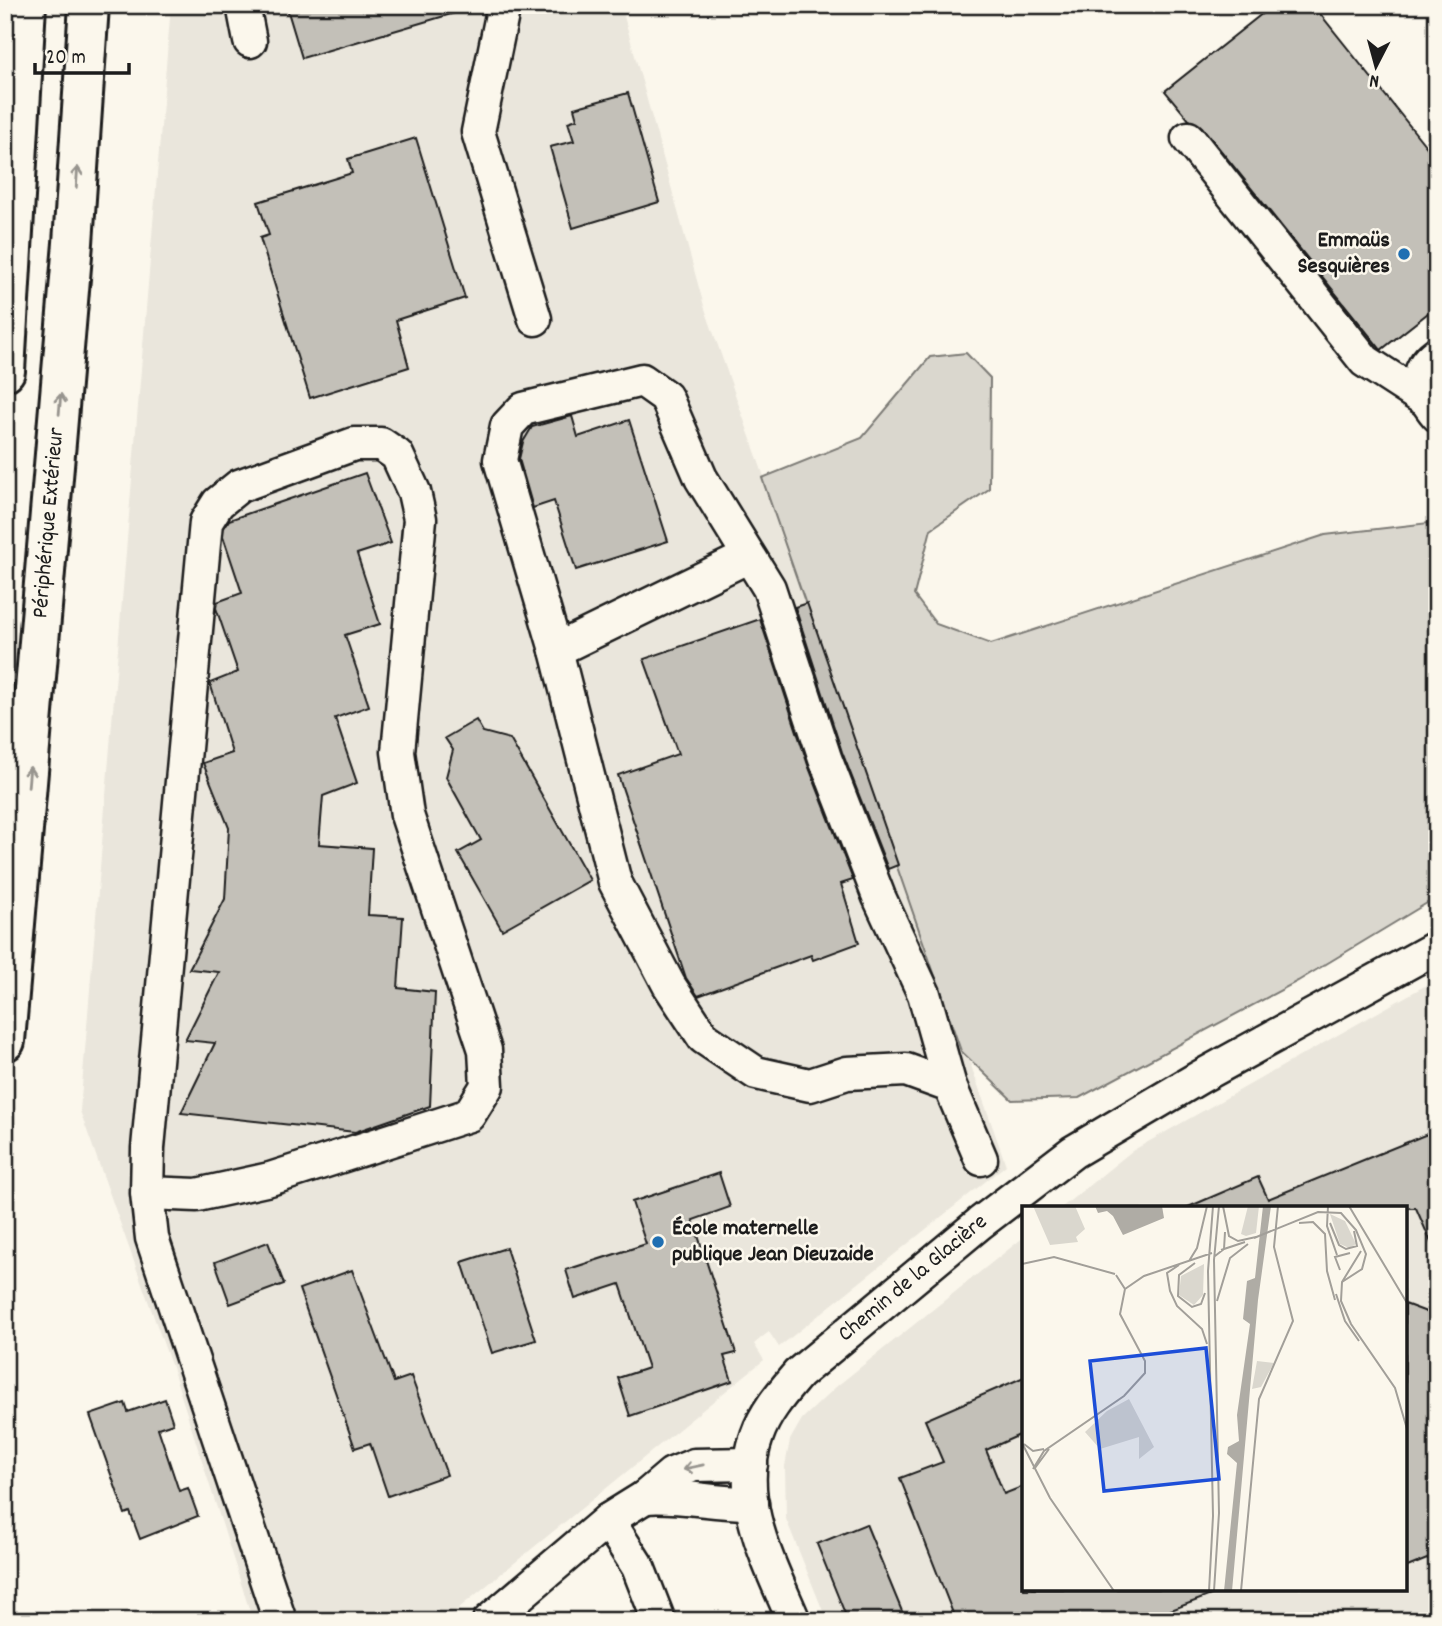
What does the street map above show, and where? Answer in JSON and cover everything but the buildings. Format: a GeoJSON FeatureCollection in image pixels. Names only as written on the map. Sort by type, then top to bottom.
{"type":"FeatureCollection","features":[{"type":"Feature","properties":{"kind":"highway"},"geometry":{"type":"LineString","coordinates":[[5,371],[26,5]]}},
{"type":"Feature","properties":{"kind":"highway","name":"Périphérique Extérieur"},"geometry":{"type":"LineString","coordinates":[[5,1041],[72,257],[89,5]]}},
{"type":"Feature","properties":{"kind":"street"},"geometry":{"type":"LineString","coordinates":[[243,5],[250,41]]}},
{"type":"Feature","properties":{"kind":"street"},"geometry":{"type":"LineString","coordinates":[[504,5],[478,132],[536,320]]}},
{"type":"Feature","properties":{"kind":"street"},"geometry":{"type":"LineString","coordinates":[[1188,138],[1365,361],[1429,406]]}},
{"type":"Feature","properties":{"kind":"street"},"geometry":{"type":"LineString","coordinates":[[1429,406],[1420,380],[1428,359],[1437,353]]}},
{"type":"Feature","properties":{"kind":"street"},"geometry":{"type":"LineString","coordinates":[[950,1086],[906,1070],[847,1073],[810,1085],[756,1073],[704,1038],[669,985],[615,882],[556,650],[500,460],[507,426],[523,409],[642,380],[666,397],[701,478],[747,557],[769,588],[825,758],[879,897],[924,993],[950,1086],[981,1159]]}},
{"type":"Feature","properties":{"kind":"street"},"geometry":{"type":"LineString","coordinates":[[147,1193],[197,1195],[270,1179],[468,1115],[487,1086],[485,1050],[407,815],[398,752],[420,519],[414,492],[397,455],[381,444],[354,444],[239,486],[218,503],[206,522],[149,1135],[147,1193],[152,1238],[280,1621]]}},
{"type":"Feature","properties":{"kind":"street"},"geometry":{"type":"LineString","coordinates":[[556,650],[747,557]]}},
{"type":"Feature","properties":{"kind":"street","name":"Chemin de la Glacière"},"geometry":{"type":"LineString","coordinates":[[794,1621],[763,1546],[752,1503],[751,1464],[757,1436],[774,1403],[798,1374],[1073,1152],[1200,1077],[1437,947]]}},
{"type":"Feature","properties":{"kind":"street"},"geometry":{"type":"LineString","coordinates":[[489,1621],[608,1520],[645,1497],[672,1474],[694,1465],[751,1464]]}},
{"type":"Feature","properties":{"kind":"street"},"geometry":{"type":"LineString","coordinates":[[645,1497],[675,1495],[729,1504],[752,1503]]}},
{"type":"Feature","properties":{"kind":"street"},"geometry":{"type":"LineString","coordinates":[[608,1520],[638,1567],[659,1621]]}},
{"type":"Feature","properties":{"kind":"shaded area"},"geometry":{"type":"Polygon","coordinates":[[[171,5],[634,5],[622,9],[704,306],[1006,1165],[779,1347],[769,1332],[761,1338],[754,1344],[764,1360],[443,1621],[253,1621],[174,1373],[80,1111],[171,5]]]}},
{"type":"Feature","properties":{"kind":"shaded area"},"geometry":{"type":"Polygon","coordinates":[[[966,353],[990,378],[989,489],[931,529],[914,595],[936,624],[991,644],[1325,535],[1437,522],[1437,897],[1298,981],[1079,1098],[1012,1100],[961,1051],[762,478],[862,438],[930,357],[966,353]]]}},
{"type":"Feature","properties":{"kind":"shaded area"},"geometry":{"type":"Polygon","coordinates":[[[1437,979],[1437,1621],[827,1621],[786,1519],[785,1466],[790,1440],[802,1419],[837,1386],[1022,1239],[1022,1591],[1407,1591],[1407,1206],[1063,1206],[1132,1151],[1437,979]]]}},
{"type":"Feature","properties":{"kind":"place","name":"Emmaüs Sesquières"},"geometry":{"type":"Point","coordinates":[1404,254]}},
{"type":"Feature","properties":{"kind":"place","name":"École maternelle publique Jean Dieuzaide"},"geometry":{"type":"Point","coordinates":[658,1242]}}]}
